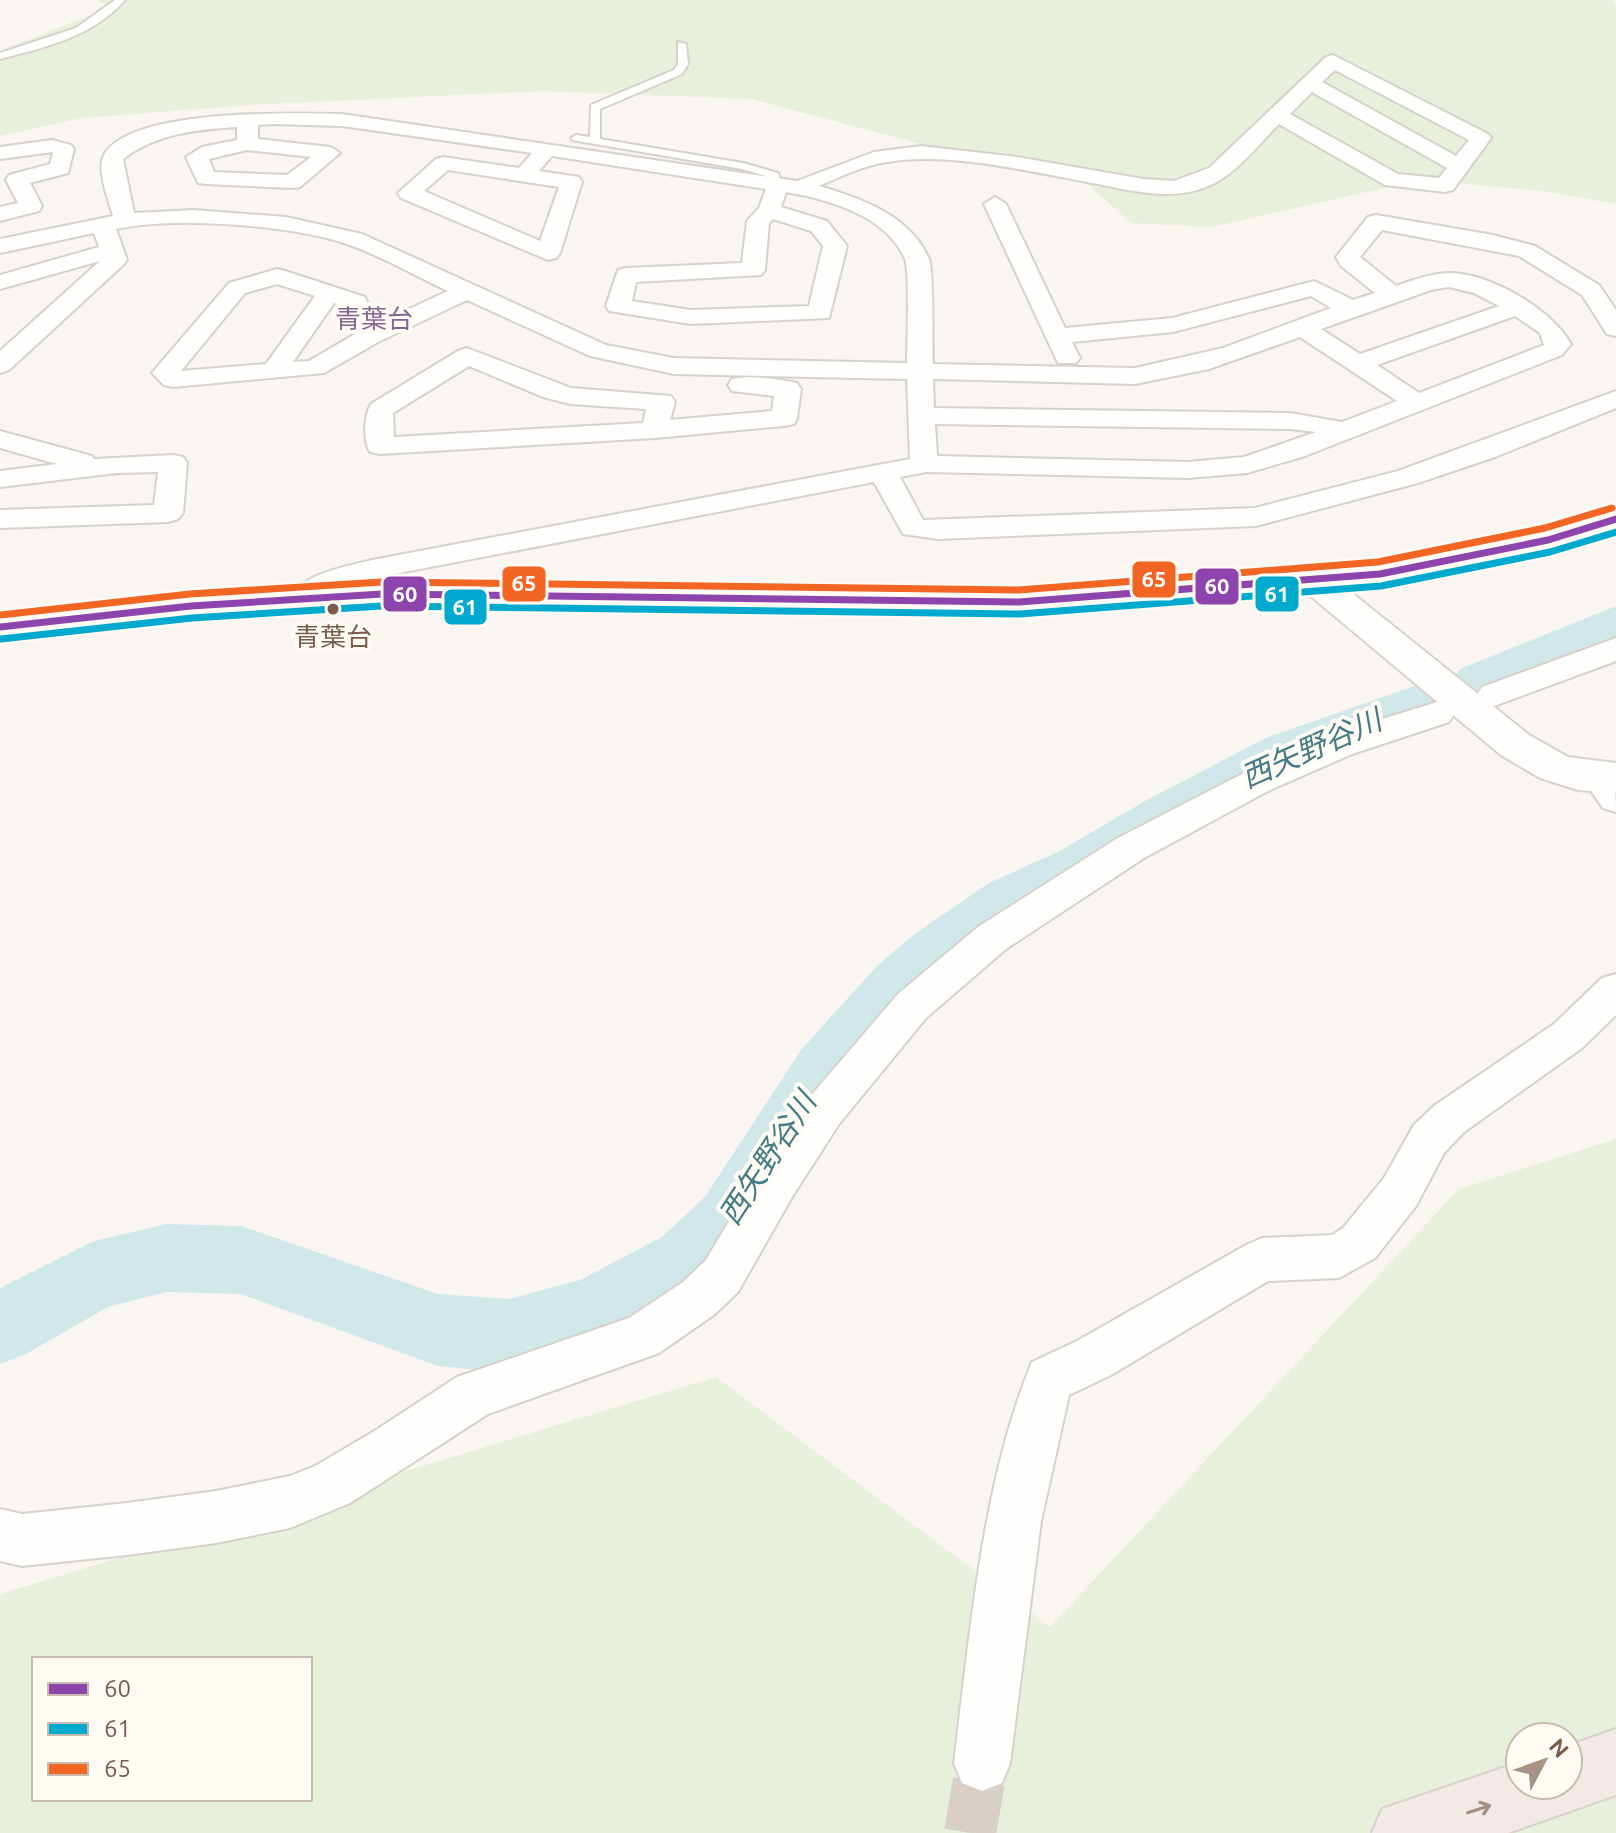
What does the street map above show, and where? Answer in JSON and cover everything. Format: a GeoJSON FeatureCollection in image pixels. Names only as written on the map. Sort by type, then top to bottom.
{"type":"FeatureCollection","features":[{"type":"Feature","properties":{"kind":"highway"},"geometry":{"type":"LineString","coordinates":[[1584,1773],[1616,1762]]}},
{"type":"Feature","properties":{"kind":"highway"},"geometry":{"type":"LineString","coordinates":[[1406,1833],[1504,1801]]}},
{"type":"Feature","properties":{"kind":"street"},"geometry":{"type":"LineString","coordinates":[[769,210],[819,226],[835,246],[820,313],[691,317],[618,306],[626,275],[753,270],[758,221],[789,186],[881,156],[921,152],[1017,163],[1143,186],[1174,188],[1197,183],[1217,173],[1310,83],[1333,61],[1481,138],[1445,185],[1402,183],[1277,115]]}},
{"type":"Feature","properties":{"kind":"street"},"geometry":{"type":"LineString","coordinates":[[1310,83],[1459,166]]}},
{"type":"Feature","properties":{"kind":"street"},"geometry":{"type":"LineString","coordinates":[[247,144],[248,119]]}},
{"type":"Feature","properties":{"kind":"street"},"geometry":{"type":"LineString","coordinates":[[0,365],[115,260],[112,166],[113,157],[121,149],[135,140],[166,130],[248,119],[342,120],[789,186],[865,209],[895,229],[918,260],[922,454],[926,464]]}},
{"type":"Feature","properties":{"kind":"street"},"geometry":{"type":"LineString","coordinates":[[247,144],[283,146],[330,153],[292,182],[206,178],[197,157],[209,151],[247,144]]}},
{"type":"Feature","properties":{"kind":"street"},"geometry":{"type":"LineString","coordinates":[[0,153],[52,146],[64,149],[60,168],[8,182],[31,206],[0,214]]}},
{"type":"Feature","properties":{"kind":"street"},"geometry":{"type":"LineString","coordinates":[[524,175],[547,149]]}},
{"type":"Feature","properties":{"kind":"street"},"geometry":{"type":"LineString","coordinates":[[443,163],[524,175],[571,182],[548,253],[409,193],[443,163]]}},
{"type":"Feature","properties":{"kind":"street"},"geometry":{"type":"LineString","coordinates":[[995,204],[1075,376]]}},
{"type":"Feature","properties":{"kind":"street"},"geometry":{"type":"LineString","coordinates":[[0,246],[114,222],[248,219],[309,228],[354,239],[668,382],[788,389],[784,418],[655,430],[380,446],[380,410],[467,356],[570,396],[668,382],[922,370],[1075,376],[1157,374],[1229,354],[1350,309],[1435,282],[1461,281],[1474,284],[1550,329],[1558,344],[1553,350],[1268,459],[1188,470],[926,464],[372,569],[333,582],[307,595]]}},
{"type":"Feature","properties":{"kind":"street"},"geometry":{"type":"LineString","coordinates":[[1393,296],[1348,257],[1371,225],[1381,222],[1527,251],[1591,290],[1616,329]]}},
{"type":"Feature","properties":{"kind":"street"},"geometry":{"type":"LineString","coordinates":[[1461,281],[1473,238]]}},
{"type":"Feature","properties":{"kind":"street"},"geometry":{"type":"LineString","coordinates":[[0,282],[114,250]]}},
{"type":"Feature","properties":{"kind":"street"},"geometry":{"type":"LineString","coordinates":[[369,337],[356,302],[277,276],[237,288],[165,373],[173,379],[315,368],[369,337],[467,291]]}},
{"type":"Feature","properties":{"kind":"street"},"geometry":{"type":"LineString","coordinates":[[1057,336],[1173,325],[1314,288],[1350,309]]}},
{"type":"Feature","properties":{"kind":"street"},"geometry":{"type":"LineString","coordinates":[[275,369],[330,292]]}},
{"type":"Feature","properties":{"kind":"street"},"geometry":{"type":"LineString","coordinates":[[1359,363],[1516,308]]}},
{"type":"Feature","properties":{"kind":"street"},"geometry":{"type":"LineString","coordinates":[[1301,327],[1416,402]]}},
{"type":"Feature","properties":{"kind":"street"},"geometry":{"type":"LineString","coordinates":[[655,430],[668,382]]}},
{"type":"Feature","properties":{"kind":"street"},"geometry":{"type":"LineString","coordinates":[[883,472],[913,528],[938,530],[1256,517],[1420,472],[1616,399]]}},
{"type":"Feature","properties":{"kind":"street"},"geometry":{"type":"LineString","coordinates":[[922,416],[1290,421],[1328,426],[1341,432]]}},
{"type":"Feature","properties":{"kind":"street"},"geometry":{"type":"LineString","coordinates":[[0,439],[82,462],[83,469]]}},
{"type":"Feature","properties":{"kind":"street"},"geometry":{"type":"LineString","coordinates":[[0,479],[173,463],[168,513],[0,519]]}},
{"type":"Feature","properties":{"kind":"street"},"geometry":{"type":"LineString","coordinates":[[0,627],[307,595],[1019,602],[1315,581],[1486,555],[1586,530],[1616,519]]}},
{"type":"Feature","properties":{"kind":"street"},"geometry":{"type":"LineString","coordinates":[[1315,581],[1515,745],[1554,768],[1610,785]]}},
{"type":"Feature","properties":{"kind":"street"},"geometry":{"type":"LineString","coordinates":[[1494,695],[1616,649]]}},
{"type":"Feature","properties":{"kind":"street"},"geometry":{"type":"LineString","coordinates":[[0,1535],[22,1540],[127,1529],[216,1517],[290,1502],[332,1485],[474,1394],[642,1337],[699,1298],[722,1276],[776,1183],[824,1111],[912,1006],[992,938],[1131,848],[1256,782],[1340,745],[1437,714]]}},
{"type":"Feature","properties":{"kind":"street"},"geometry":{"type":"LineString","coordinates":[[982,1763],[1006,1562],[1029,1443],[1049,1379],[1094,1358],[1262,1260],[1339,1256],[1359,1243],[1400,1192],[1429,1139],[1449,1119],[1568,1036],[1616,990]]}},
{"type":"Feature","properties":{"kind":"lane"},"geometry":{"type":"LineString","coordinates":[[0,56],[92,26],[106,17],[120,0]]}},
{"type":"Feature","properties":{"kind":"lane"},"geometry":{"type":"LineString","coordinates":[[595,141],[595,107],[678,72],[683,64],[681,44]]}},
{"type":"Feature","properties":{"kind":"lane"},"geometry":{"type":"LineString","coordinates":[[576,138],[753,168],[774,175],[789,186]]}},
{"type":"Feature","properties":{"kind":"green space"},"geometry":{"type":"Polygon","coordinates":[[[98,0],[1613,0],[1616,6],[1616,204],[1543,191],[1419,180],[1212,227],[1131,223],[1086,182],[966,156],[752,99],[542,91],[251,105],[82,118],[0,136],[0,51],[108,8],[98,0]]]}},
{"type":"Feature","properties":{"kind":"green space"},"geometry":{"type":"Polygon","coordinates":[[[1616,1139],[1616,1833],[0,1833],[0,1594],[716,1377],[1050,1627],[1459,1189],[1616,1139]]]}},
{"type":"Feature","properties":{"kind":"waterway","name":"西矢野谷川"},"geometry":{"type":"LineString","coordinates":[[1478,681],[1616,622]]}},
{"type":"Feature","properties":{"kind":"waterway","name":"西矢野谷川"},"geometry":{"type":"LineString","coordinates":[[0,1328],[94,1276],[167,1258],[241,1260],[438,1330],[509,1336],[592,1313],[688,1261],[730,1220],[824,1070],[899,984],[934,953],[1010,899],[1079,868],[1165,816],[1285,752],[1420,702]]}},
{"type":"Feature","properties":{"kind":"tunnel"},"geometry":{"type":"LineString","coordinates":[[970,1833],[982,1763]]}},
{"type":"Feature","properties":{"kind":"transit line","name":"65"},"geometry":{"type":"LineString","coordinates":[[0,615],[190,594],[382,582],[1019,590],[1378,562],[1545,528],[1612,508]]}},
{"type":"Feature","properties":{"kind":"transit line","name":"60"},"geometry":{"type":"LineString","coordinates":[[0,627],[191,606],[382,594],[1019,602],[1380,574],[1548,540],[1616,519]]}},
{"type":"Feature","properties":{"kind":"transit line","name":"61"},"geometry":{"type":"LineString","coordinates":[[1,639],[192,618],[382,606],[1020,614],[1381,586],[1550,552],[1616,532]]}},
{"type":"Feature","properties":{"kind":"place","name":"青葉台"},"geometry":{"type":"Point","coordinates":[333,609]}},
{"type":"Feature","properties":{"kind":"district","name":"青葉台"},"geometry":{"type":"Point","coordinates":[374,318]}}]}
